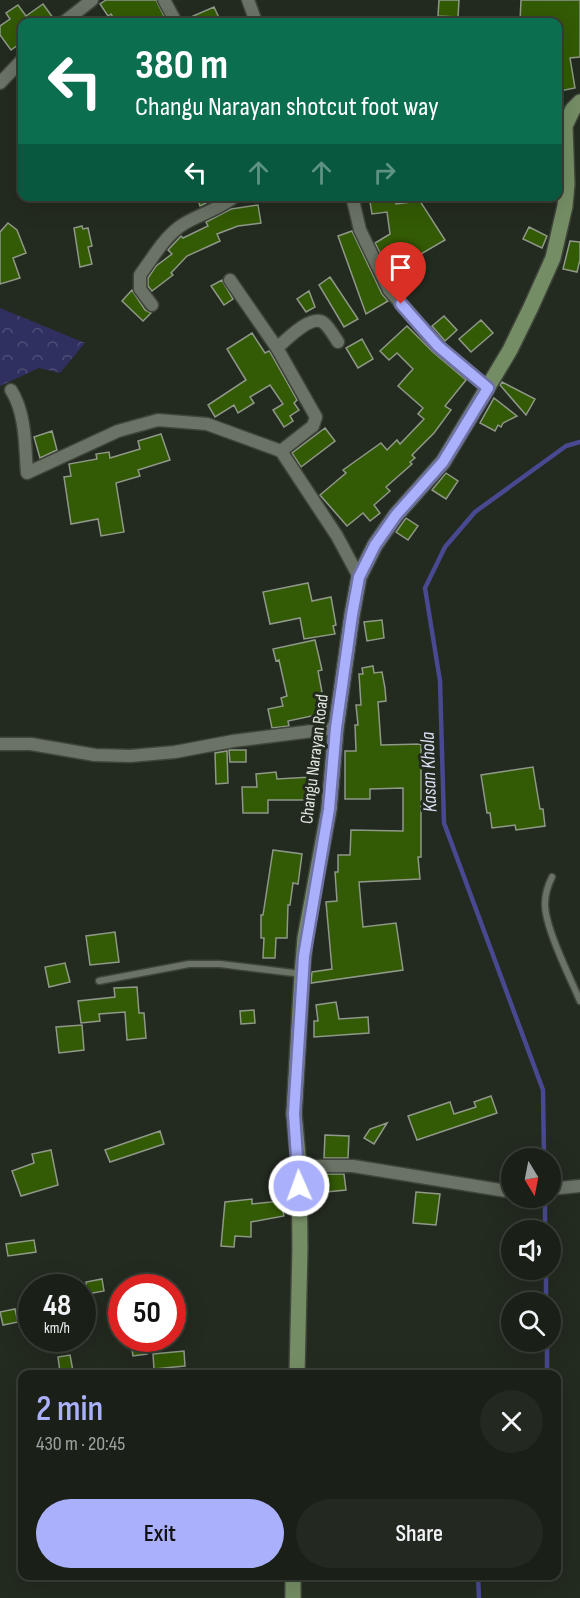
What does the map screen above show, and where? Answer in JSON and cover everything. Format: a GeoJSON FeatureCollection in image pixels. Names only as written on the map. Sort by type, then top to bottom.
{"type":"FeatureCollection","features":[{"type":"Feature","properties":{"kind":"main road","name":"Changu Narayan Road"},"geometry":{"type":"LineString","coordinates":[[297,1370],[300,1248],[299,1166],[294,1114],[302,974],[306,938],[329,809],[336,728],[359,577],[375,545],[396,515],[443,462],[510,350],[553,258],[565,206],[567,184],[565,126],[573,109],[580,102]]}},
{"type":"Feature","properties":{"kind":"main road"},"geometry":{"type":"LineString","coordinates":[[293,1580],[293,1598]]}},
{"type":"Feature","properties":{"kind":"street"},"geometry":{"type":"LineString","coordinates":[[69,18],[92,0]]}},
{"type":"Feature","properties":{"kind":"street"},"geometry":{"type":"LineString","coordinates":[[164,0],[174,18]]}},
{"type":"Feature","properties":{"kind":"street"},"geometry":{"type":"LineString","coordinates":[[248,0],[255,18]]}},
{"type":"Feature","properties":{"kind":"street"},"geometry":{"type":"LineString","coordinates":[[0,83],[18,67]]}},
{"type":"Feature","properties":{"kind":"street"},"geometry":{"type":"LineString","coordinates":[[152,305],[141,289],[140,275],[165,241],[181,226],[229,201]]}},
{"type":"Feature","properties":{"kind":"street"},"geometry":{"type":"LineString","coordinates":[[353,201],[360,230],[389,290],[438,346],[488,388]]}},
{"type":"Feature","properties":{"kind":"street"},"geometry":{"type":"LineString","coordinates":[[230,280],[277,348],[316,417],[313,426],[281,451]]}},
{"type":"Feature","properties":{"kind":"street"},"geometry":{"type":"LineString","coordinates":[[277,348],[310,321],[317,320],[323,322],[338,342]]}},
{"type":"Feature","properties":{"kind":"street"},"geometry":{"type":"LineString","coordinates":[[11,390],[17,399],[23,430],[27,473],[118,430],[158,420],[207,424],[281,451],[322,511],[359,577]]}},
{"type":"Feature","properties":{"kind":"street"},"geometry":{"type":"LineString","coordinates":[[0,744],[31,744],[95,755],[130,756],[175,752],[233,741],[336,728]]}},
{"type":"Feature","properties":{"kind":"street"},"geometry":{"type":"LineString","coordinates":[[299,1166],[353,1166],[501,1190]]}},
{"type":"Feature","properties":{"kind":"lane"},"geometry":{"type":"LineString","coordinates":[[552,877],[548,884],[545,902],[547,920],[580,1001]]}},
{"type":"Feature","properties":{"kind":"lane"},"geometry":{"type":"LineString","coordinates":[[99,981],[189,964],[220,964],[302,974]]}},
{"type":"Feature","properties":{"kind":"green space"},"geometry":{"type":"Polygon","coordinates":[[[0,308],[85,343],[60,373],[39,368],[0,386],[0,308]]]}},
{"type":"Feature","properties":{"kind":"building"},"geometry":{"type":"Polygon","coordinates":[[[106,0],[156,0],[165,18],[114,18],[111,14],[108,16],[100,4],[106,0]]]}},
{"type":"Feature","properties":{"kind":"building"},"geometry":{"type":"Polygon","coordinates":[[[439,0],[459,0],[458,17],[438,16],[439,0]]]}},
{"type":"Feature","properties":{"kind":"building"},"geometry":{"type":"Polygon","coordinates":[[[521,0],[580,0],[580,57],[570,58],[575,88],[562,91],[562,18],[520,18],[521,0]]]}},
{"type":"Feature","properties":{"kind":"building"},"geometry":{"type":"Polygon","coordinates":[[[43,4],[53,18],[18,18],[18,45],[11,50],[0,35],[0,26],[10,19],[6,13],[18,5],[26,16],[43,4]]]}},
{"type":"Feature","properties":{"kind":"building"},"geometry":{"type":"Polygon","coordinates":[[[214,7],[219,18],[189,18],[214,7]]]}},
{"type":"Feature","properties":{"kind":"building"},"geometry":{"type":"Polygon","coordinates":[[[198,201],[210,201],[200,206],[198,201]]]}},
{"type":"Feature","properties":{"kind":"building"},"geometry":{"type":"Polygon","coordinates":[[[395,201],[396,204],[420,201],[445,240],[390,272],[375,243],[390,234],[387,212],[372,214],[370,202],[395,201]]]}},
{"type":"Feature","properties":{"kind":"building"},"geometry":{"type":"Polygon","coordinates":[[[258,205],[261,223],[238,226],[217,234],[220,241],[187,256],[171,273],[173,275],[152,291],[148,286],[148,278],[156,266],[172,254],[168,250],[181,236],[183,238],[208,226],[206,222],[231,209],[258,205]]]}},
{"type":"Feature","properties":{"kind":"building"},"geometry":{"type":"Polygon","coordinates":[[[8,223],[17,230],[26,253],[13,258],[20,278],[0,284],[0,232],[8,223]]]}},
{"type":"Feature","properties":{"kind":"building"},"geometry":{"type":"Polygon","coordinates":[[[82,226],[83,229],[88,228],[92,246],[88,247],[92,264],[80,267],[74,228],[82,226]]]}},
{"type":"Feature","properties":{"kind":"building"},"geometry":{"type":"Polygon","coordinates":[[[529,227],[547,236],[542,248],[523,239],[529,227]]]}},
{"type":"Feature","properties":{"kind":"building"},"geometry":{"type":"Polygon","coordinates":[[[352,231],[382,294],[388,301],[366,314],[338,236],[352,231]]]}},
{"type":"Feature","properties":{"kind":"building"},"geometry":{"type":"Polygon","coordinates":[[[570,241],[580,242],[577,272],[563,269],[570,241]]]}},
{"type":"Feature","properties":{"kind":"building"},"geometry":{"type":"Polygon","coordinates":[[[330,277],[358,319],[344,327],[319,285],[330,277]]]}},
{"type":"Feature","properties":{"kind":"building"},"geometry":{"type":"Polygon","coordinates":[[[222,280],[233,299],[224,305],[211,286],[222,280]]]}},
{"type":"Feature","properties":{"kind":"building"},"geometry":{"type":"Polygon","coordinates":[[[132,290],[145,310],[151,313],[143,321],[122,301],[132,290]]]}},
{"type":"Feature","properties":{"kind":"building"},"geometry":{"type":"Polygon","coordinates":[[[309,291],[315,307],[306,312],[297,299],[309,291]]]}},
{"type":"Feature","properties":{"kind":"building"},"geometry":{"type":"Polygon","coordinates":[[[444,316],[457,330],[445,341],[432,326],[444,316]]]}},
{"type":"Feature","properties":{"kind":"building"},"geometry":{"type":"Polygon","coordinates":[[[481,320],[493,333],[471,352],[459,339],[481,320]]]}},
{"type":"Feature","properties":{"kind":"building"},"geometry":{"type":"Polygon","coordinates":[[[407,326],[466,380],[445,406],[451,410],[434,433],[412,455],[415,458],[410,462],[412,464],[386,487],[390,491],[374,505],[380,513],[370,521],[363,513],[347,526],[320,495],[346,473],[343,470],[381,443],[387,450],[397,440],[400,444],[424,419],[418,414],[423,408],[398,386],[413,369],[397,353],[389,360],[380,351],[407,326]]]}},
{"type":"Feature","properties":{"kind":"building"},"geometry":{"type":"Polygon","coordinates":[[[252,333],[265,353],[270,352],[297,400],[294,403],[299,410],[290,416],[293,421],[284,427],[273,410],[283,404],[270,385],[250,397],[254,403],[238,413],[234,405],[215,417],[208,405],[246,380],[227,349],[252,333]]]}},
{"type":"Feature","properties":{"kind":"building"},"geometry":{"type":"Polygon","coordinates":[[[362,339],[373,359],[358,368],[346,348],[362,339]]]}},
{"type":"Feature","properties":{"kind":"building"},"geometry":{"type":"Polygon","coordinates":[[[502,382],[535,399],[526,415],[500,385],[502,382]]]}},
{"type":"Feature","properties":{"kind":"building"},"geometry":{"type":"Polygon","coordinates":[[[494,398],[517,416],[503,423],[501,427],[498,425],[495,431],[480,423],[494,398]]]}},
{"type":"Feature","properties":{"kind":"building"},"geometry":{"type":"Polygon","coordinates":[[[325,428],[335,441],[301,467],[292,453],[325,428]]]}},
{"type":"Feature","properties":{"kind":"building"},"geometry":{"type":"Polygon","coordinates":[[[52,431],[57,450],[40,458],[34,437],[52,431]]]}},
{"type":"Feature","properties":{"kind":"building"},"geometry":{"type":"Polygon","coordinates":[[[161,434],[170,460],[138,470],[140,476],[116,483],[124,532],[101,536],[98,519],[71,524],[64,477],[71,476],[69,464],[97,459],[96,454],[109,452],[110,458],[140,449],[138,441],[161,434]]]}},
{"type":"Feature","properties":{"kind":"building"},"geometry":{"type":"Polygon","coordinates":[[[446,473],[458,481],[446,499],[432,490],[446,473]]]}},
{"type":"Feature","properties":{"kind":"building"},"geometry":{"type":"Polygon","coordinates":[[[406,518],[418,526],[408,540],[396,532],[406,518]]]}},
{"type":"Feature","properties":{"kind":"building"},"geometry":{"type":"Polygon","coordinates":[[[308,583],[312,601],[331,597],[336,625],[333,626],[335,634],[304,639],[300,618],[270,624],[263,592],[308,583]]]}},
{"type":"Feature","properties":{"kind":"building"},"geometry":{"type":"Polygon","coordinates":[[[382,620],[384,638],[367,641],[364,622],[382,620]]]}},
{"type":"Feature","properties":{"kind":"building"},"geometry":{"type":"Polygon","coordinates":[[[315,640],[322,670],[318,671],[322,692],[319,693],[321,699],[318,700],[321,714],[288,721],[289,726],[272,728],[268,709],[283,706],[281,698],[287,696],[279,660],[276,661],[273,649],[315,640]]]}},
{"type":"Feature","properties":{"kind":"building"},"geometry":{"type":"Polygon","coordinates":[[[373,666],[374,673],[382,672],[385,688],[386,701],[378,702],[381,745],[421,744],[421,857],[418,857],[420,879],[359,882],[363,927],[396,923],[403,970],[311,983],[312,972],[332,969],[326,902],[337,901],[335,872],[338,872],[338,855],[350,855],[351,830],[403,831],[403,788],[370,789],[370,799],[345,799],[345,751],[356,751],[355,725],[358,725],[356,705],[361,705],[359,674],[363,674],[362,668],[373,666]]]}},
{"type":"Feature","properties":{"kind":"building"},"geometry":{"type":"Polygon","coordinates":[[[229,750],[246,750],[246,762],[230,762],[229,750]]]}},
{"type":"Feature","properties":{"kind":"building"},"geometry":{"type":"Polygon","coordinates":[[[227,751],[228,783],[216,784],[215,753],[227,751]]]}},
{"type":"Feature","properties":{"kind":"building"},"geometry":{"type":"Polygon","coordinates":[[[533,767],[545,826],[516,830],[515,825],[492,828],[490,813],[487,813],[481,775],[533,767]]]}},
{"type":"Feature","properties":{"kind":"building"},"geometry":{"type":"Polygon","coordinates":[[[276,772],[277,779],[311,777],[310,800],[268,800],[268,813],[243,813],[242,787],[257,787],[256,774],[276,772]]]}},
{"type":"Feature","properties":{"kind":"building"},"geometry":{"type":"Polygon","coordinates":[[[273,850],[302,854],[298,884],[293,883],[290,905],[288,905],[287,938],[276,938],[275,958],[263,958],[264,938],[261,938],[261,915],[263,915],[273,850]]]}},
{"type":"Feature","properties":{"kind":"building"},"geometry":{"type":"Polygon","coordinates":[[[115,932],[119,962],[90,965],[86,936],[115,932]]]}},
{"type":"Feature","properties":{"kind":"building"},"geometry":{"type":"Polygon","coordinates":[[[65,963],[70,982],[49,987],[45,967],[65,963]]]}},
{"type":"Feature","properties":{"kind":"building"},"geometry":{"type":"Polygon","coordinates":[[[137,987],[139,1013],[144,1013],[146,1038],[127,1040],[125,1012],[99,1014],[100,1021],[81,1023],[78,1001],[115,997],[114,988],[137,987]]]}},
{"type":"Feature","properties":{"kind":"building"},"geometry":{"type":"Polygon","coordinates":[[[336,1002],[339,1019],[368,1017],[369,1033],[314,1037],[314,1021],[318,1021],[316,1005],[336,1002]]]}},
{"type":"Feature","properties":{"kind":"building"},"geometry":{"type":"Polygon","coordinates":[[[254,1010],[255,1023],[241,1024],[240,1011],[254,1010]]]}},
{"type":"Feature","properties":{"kind":"building"},"geometry":{"type":"Polygon","coordinates":[[[82,1025],[84,1050],[59,1053],[56,1027],[82,1025]]]}},
{"type":"Feature","properties":{"kind":"building"},"geometry":{"type":"Polygon","coordinates":[[[491,1096],[497,1113],[417,1140],[408,1116],[450,1102],[454,1114],[476,1107],[474,1102],[491,1096]]]}},
{"type":"Feature","properties":{"kind":"building"},"geometry":{"type":"Polygon","coordinates":[[[387,1123],[374,1144],[364,1138],[370,1129],[387,1123]]]}},
{"type":"Feature","properties":{"kind":"building"},"geometry":{"type":"Polygon","coordinates":[[[160,1131],[164,1144],[110,1162],[105,1150],[160,1131]]]}},
{"type":"Feature","properties":{"kind":"building"},"geometry":{"type":"Polygon","coordinates":[[[325,1135],[349,1136],[348,1158],[324,1158],[325,1135]]]}},
{"type":"Feature","properties":{"kind":"building"},"geometry":{"type":"Polygon","coordinates":[[[51,1150],[58,1185],[21,1196],[12,1171],[34,1163],[32,1154],[51,1150]]]}},
{"type":"Feature","properties":{"kind":"building"},"geometry":{"type":"Polygon","coordinates":[[[323,1174],[344,1174],[346,1190],[316,1193],[315,1181],[324,1180],[323,1174]]]}},
{"type":"Feature","properties":{"kind":"building"},"geometry":{"type":"Polygon","coordinates":[[[416,1192],[440,1194],[436,1225],[413,1223],[416,1192]]]}},
{"type":"Feature","properties":{"kind":"building"},"geometry":{"type":"Polygon","coordinates":[[[252,1199],[252,1204],[281,1201],[284,1216],[251,1222],[251,1237],[235,1236],[234,1247],[221,1246],[225,1202],[252,1199]]]}},
{"type":"Feature","properties":{"kind":"building"},"geometry":{"type":"Polygon","coordinates":[[[34,1240],[36,1252],[8,1256],[6,1244],[34,1240]]]}},
{"type":"Feature","properties":{"kind":"building"},"geometry":{"type":"Polygon","coordinates":[[[102,1279],[104,1291],[96,1292],[96,1280],[102,1279]]]}},
{"type":"Feature","properties":{"kind":"building"},"geometry":{"type":"Polygon","coordinates":[[[15,1309],[18,1322],[3,1325],[0,1312],[15,1309]]]}},
{"type":"Feature","properties":{"kind":"building"},"geometry":{"type":"Polygon","coordinates":[[[132,1352],[147,1352],[147,1354],[133,1356],[132,1352]]]}},
{"type":"Feature","properties":{"kind":"building"},"geometry":{"type":"Polygon","coordinates":[[[184,1352],[185,1366],[154,1369],[153,1354],[184,1352]]]}},
{"type":"Feature","properties":{"kind":"building"},"geometry":{"type":"Polygon","coordinates":[[[70,1355],[73,1370],[60,1370],[58,1357],[70,1355]]]}},
{"type":"Feature","properties":{"kind":"waterway","name":"Kasan Khola"},"geometry":{"type":"LineString","coordinates":[[544,1148],[543,1090],[444,823],[440,681],[425,588],[445,547],[475,512],[566,446],[580,442]]}},
{"type":"Feature","properties":{"kind":"waterway","name":"Kasan Khola"},"geometry":{"type":"LineString","coordinates":[[545,1208],[545,1220]]}},
{"type":"Feature","properties":{"kind":"waterway","name":"Kasan Khola"},"geometry":{"type":"LineString","coordinates":[[546,1280],[546,1292]]}},
{"type":"Feature","properties":{"kind":"waterway","name":"Kasan Khola"},"geometry":{"type":"LineString","coordinates":[[547,1352],[547,1370]]}},
{"type":"Feature","properties":{"kind":"waterway","name":"Kasan Khola"},"geometry":{"type":"LineString","coordinates":[[478,1580],[479,1598]]}},
{"type":"Feature","properties":{"kind":"route"},"geometry":{"type":"LineString","coordinates":[[299,1186],[294,1114],[302,974],[306,938],[329,809],[336,728],[359,577],[375,545],[396,515],[443,462],[488,388],[438,346],[401,304]]}}]}
